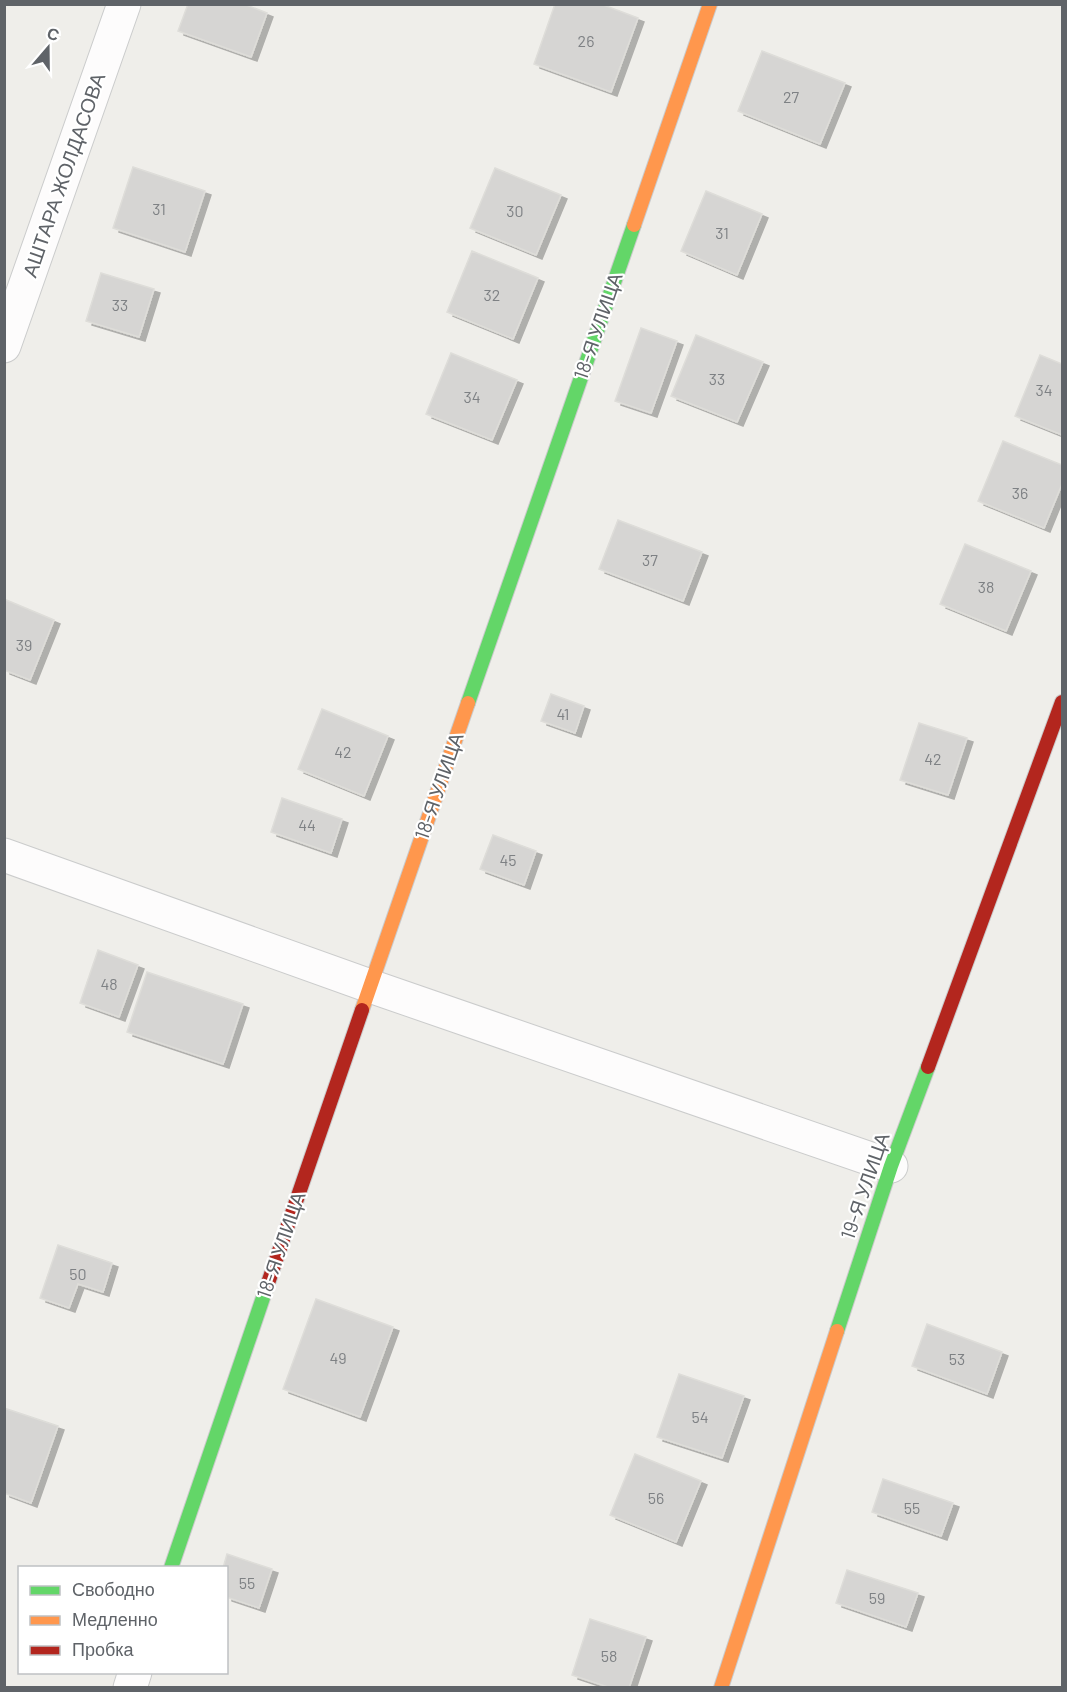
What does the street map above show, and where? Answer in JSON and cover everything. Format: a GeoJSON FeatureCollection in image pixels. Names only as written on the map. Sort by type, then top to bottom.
{"type":"FeatureCollection","features":[{"type":"Feature","properties":{"kind":"street","name":"АШТАРА ЖОЛДАСОВА"},"geometry":{"type":"LineString","coordinates":[[4,346],[123,4]]}},
{"type":"Feature","properties":{"kind":"street","name":"18-Я УЛИЦА"},"geometry":{"type":"LineString","coordinates":[[172,1566],[710,4]]}},
{"type":"Feature","properties":{"kind":"street","name":"19-Я УЛИЦА"},"geometry":{"type":"LineString","coordinates":[[722,1688],[891,1166],[1062,702]]}},
{"type":"Feature","properties":{"kind":"street"},"geometry":{"type":"LineString","coordinates":[[4,855],[370,986],[891,1166]]}},
{"type":"Feature","properties":{"kind":"building"},"geometry":{"type":"Polygon","coordinates":[[[188,4],[244,4],[267,13],[251,57],[178,31],[188,4]]]}},
{"type":"Feature","properties":{"kind":"building"},"geometry":{"type":"Polygon","coordinates":[[[555,4],[601,4],[638,18],[611,92],[534,64],[555,4]]]}},
{"type":"Feature","properties":{"kind":"building"},"geometry":{"type":"Polygon","coordinates":[[[762,51],[845,83],[820,144],[738,111],[762,51]]]}},
{"type":"Feature","properties":{"kind":"building"},"geometry":{"type":"Polygon","coordinates":[[[133,167],[205,191],[185,252],[113,228],[133,167]]]}},
{"type":"Feature","properties":{"kind":"building"},"geometry":{"type":"Polygon","coordinates":[[[495,168],[561,195],[536,255],[470,228],[495,168]]]}},
{"type":"Feature","properties":{"kind":"building"},"geometry":{"type":"Polygon","coordinates":[[[706,191],[762,214],[737,275],[681,251],[706,191]]]}},
{"type":"Feature","properties":{"kind":"building"},"geometry":{"type":"Polygon","coordinates":[[[472,251],[538,278],[513,339],[447,312],[472,251]]]}},
{"type":"Feature","properties":{"kind":"building"},"geometry":{"type":"Polygon","coordinates":[[[101,273],[154,289],[139,337],[86,321],[101,273]]]}},
{"type":"Feature","properties":{"kind":"building"},"geometry":{"type":"Polygon","coordinates":[[[641,328],[677,341],[651,413],[615,401],[641,328]]]}},
{"type":"Feature","properties":{"kind":"building"},"geometry":{"type":"Polygon","coordinates":[[[696,335],[763,362],[737,422],[671,396],[696,335]]]}},
{"type":"Feature","properties":{"kind":"building"},"geometry":{"type":"Polygon","coordinates":[[[451,353],[517,380],[492,440],[426,414],[451,353]]]}},
{"type":"Feature","properties":{"kind":"building"},"geometry":{"type":"Polygon","coordinates":[[[1040,355],[1062,364],[1062,435],[1015,416],[1040,355]]]}},
{"type":"Feature","properties":{"kind":"building"},"geometry":{"type":"Polygon","coordinates":[[[1003,441],[1062,465],[1062,484],[1044,528],[978,501],[1003,441]]]}},
{"type":"Feature","properties":{"kind":"building"},"geometry":{"type":"Polygon","coordinates":[[[618,520],[702,552],[683,601],[599,569],[618,520]]]}},
{"type":"Feature","properties":{"kind":"building"},"geometry":{"type":"Polygon","coordinates":[[[965,544],[1031,571],[1006,631],[940,604],[965,544]]]}},
{"type":"Feature","properties":{"kind":"building"},"geometry":{"type":"Polygon","coordinates":[[[4,599],[54,620],[30,680],[4,670],[4,599]]]}},
{"type":"Feature","properties":{"kind":"building"},"geometry":{"type":"Polygon","coordinates":[[[551,694],[584,706],[575,733],[541,721],[551,694]]]}},
{"type":"Feature","properties":{"kind":"building"},"geometry":{"type":"Polygon","coordinates":[[[322,709],[388,736],[364,796],[298,769],[322,709]]]}},
{"type":"Feature","properties":{"kind":"building"},"geometry":{"type":"Polygon","coordinates":[[[919,723],[967,738],[948,795],[900,780],[919,723]]]}},
{"type":"Feature","properties":{"kind":"building"},"geometry":{"type":"Polygon","coordinates":[[[282,798],[342,819],[331,853],[271,832],[282,798]]]}},
{"type":"Feature","properties":{"kind":"building"},"geometry":{"type":"Polygon","coordinates":[[[493,835],[536,851],[524,885],[480,869],[493,835]]]}},
{"type":"Feature","properties":{"kind":"building"},"geometry":{"type":"Polygon","coordinates":[[[98,950],[138,965],[119,1017],[80,1003],[98,950]]]}},
{"type":"Feature","properties":{"kind":"building"},"geometry":{"type":"Polygon","coordinates":[[[147,972],[243,1004],[223,1064],[127,1032],[147,972]]]}},
{"type":"Feature","properties":{"kind":"building"},"geometry":{"type":"Polygon","coordinates":[[[58,1245],[112,1263],[103,1292],[78,1284],[69,1308],[40,1298],[58,1245]]]}},
{"type":"Feature","properties":{"kind":"building"},"geometry":{"type":"Polygon","coordinates":[[[316,1299],[393,1327],[360,1417],[283,1389],[316,1299]]]}},
{"type":"Feature","properties":{"kind":"building"},"geometry":{"type":"Polygon","coordinates":[[[927,1324],[1002,1352],[987,1394],[912,1366],[927,1324]]]}},
{"type":"Feature","properties":{"kind":"building"},"geometry":{"type":"Polygon","coordinates":[[[679,1374],[744,1396],[722,1458],[657,1437],[679,1374]]]}},
{"type":"Feature","properties":{"kind":"building"},"geometry":{"type":"Polygon","coordinates":[[[4,1408],[58,1426],[31,1503],[4,1493],[4,1408]]]}},
{"type":"Feature","properties":{"kind":"building"},"geometry":{"type":"Polygon","coordinates":[[[635,1454],[701,1481],[676,1542],[610,1515],[635,1454]]]}},
{"type":"Feature","properties":{"kind":"building"},"geometry":{"type":"Polygon","coordinates":[[[883,1479],[953,1503],[941,1536],[872,1512],[883,1479]]]}},
{"type":"Feature","properties":{"kind":"building"},"geometry":{"type":"Polygon","coordinates":[[[227,1554],[272,1569],[259,1608],[228,1598],[228,1566],[224,1566],[227,1554]]]}},
{"type":"Feature","properties":{"kind":"building"},"geometry":{"type":"Polygon","coordinates":[[[847,1570],[918,1593],[906,1627],[836,1603],[847,1570]]]}},
{"type":"Feature","properties":{"kind":"building"},"geometry":{"type":"Polygon","coordinates":[[[590,1619],[646,1637],[629,1688],[611,1688],[572,1675],[590,1619]]]}},
{"type":"Feature","properties":{"kind":"traffic: fast"},"geometry":{"type":"LineString","coordinates":[[468,703],[634,225]]}},
{"type":"Feature","properties":{"kind":"traffic: fast"},"geometry":{"type":"LineString","coordinates":[[837,1331],[891,1166],[928,1067]]}},
{"type":"Feature","properties":{"kind":"traffic: fast"},"geometry":{"type":"LineString","coordinates":[[172,1566],[267,1286]]}},
{"type":"Feature","properties":{"kind":"traffic: slow"},"geometry":{"type":"LineString","coordinates":[[634,225],[710,4]]}},
{"type":"Feature","properties":{"kind":"traffic: slow"},"geometry":{"type":"LineString","coordinates":[[362,1010],[468,703]]}},
{"type":"Feature","properties":{"kind":"traffic: slow"},"geometry":{"type":"LineString","coordinates":[[721,1688],[837,1331]]}},
{"type":"Feature","properties":{"kind":"traffic: jam"},"geometry":{"type":"LineString","coordinates":[[928,1067],[1062,702]]}},
{"type":"Feature","properties":{"kind":"traffic: jam"},"geometry":{"type":"LineString","coordinates":[[267,1286],[362,1010]]}}]}
